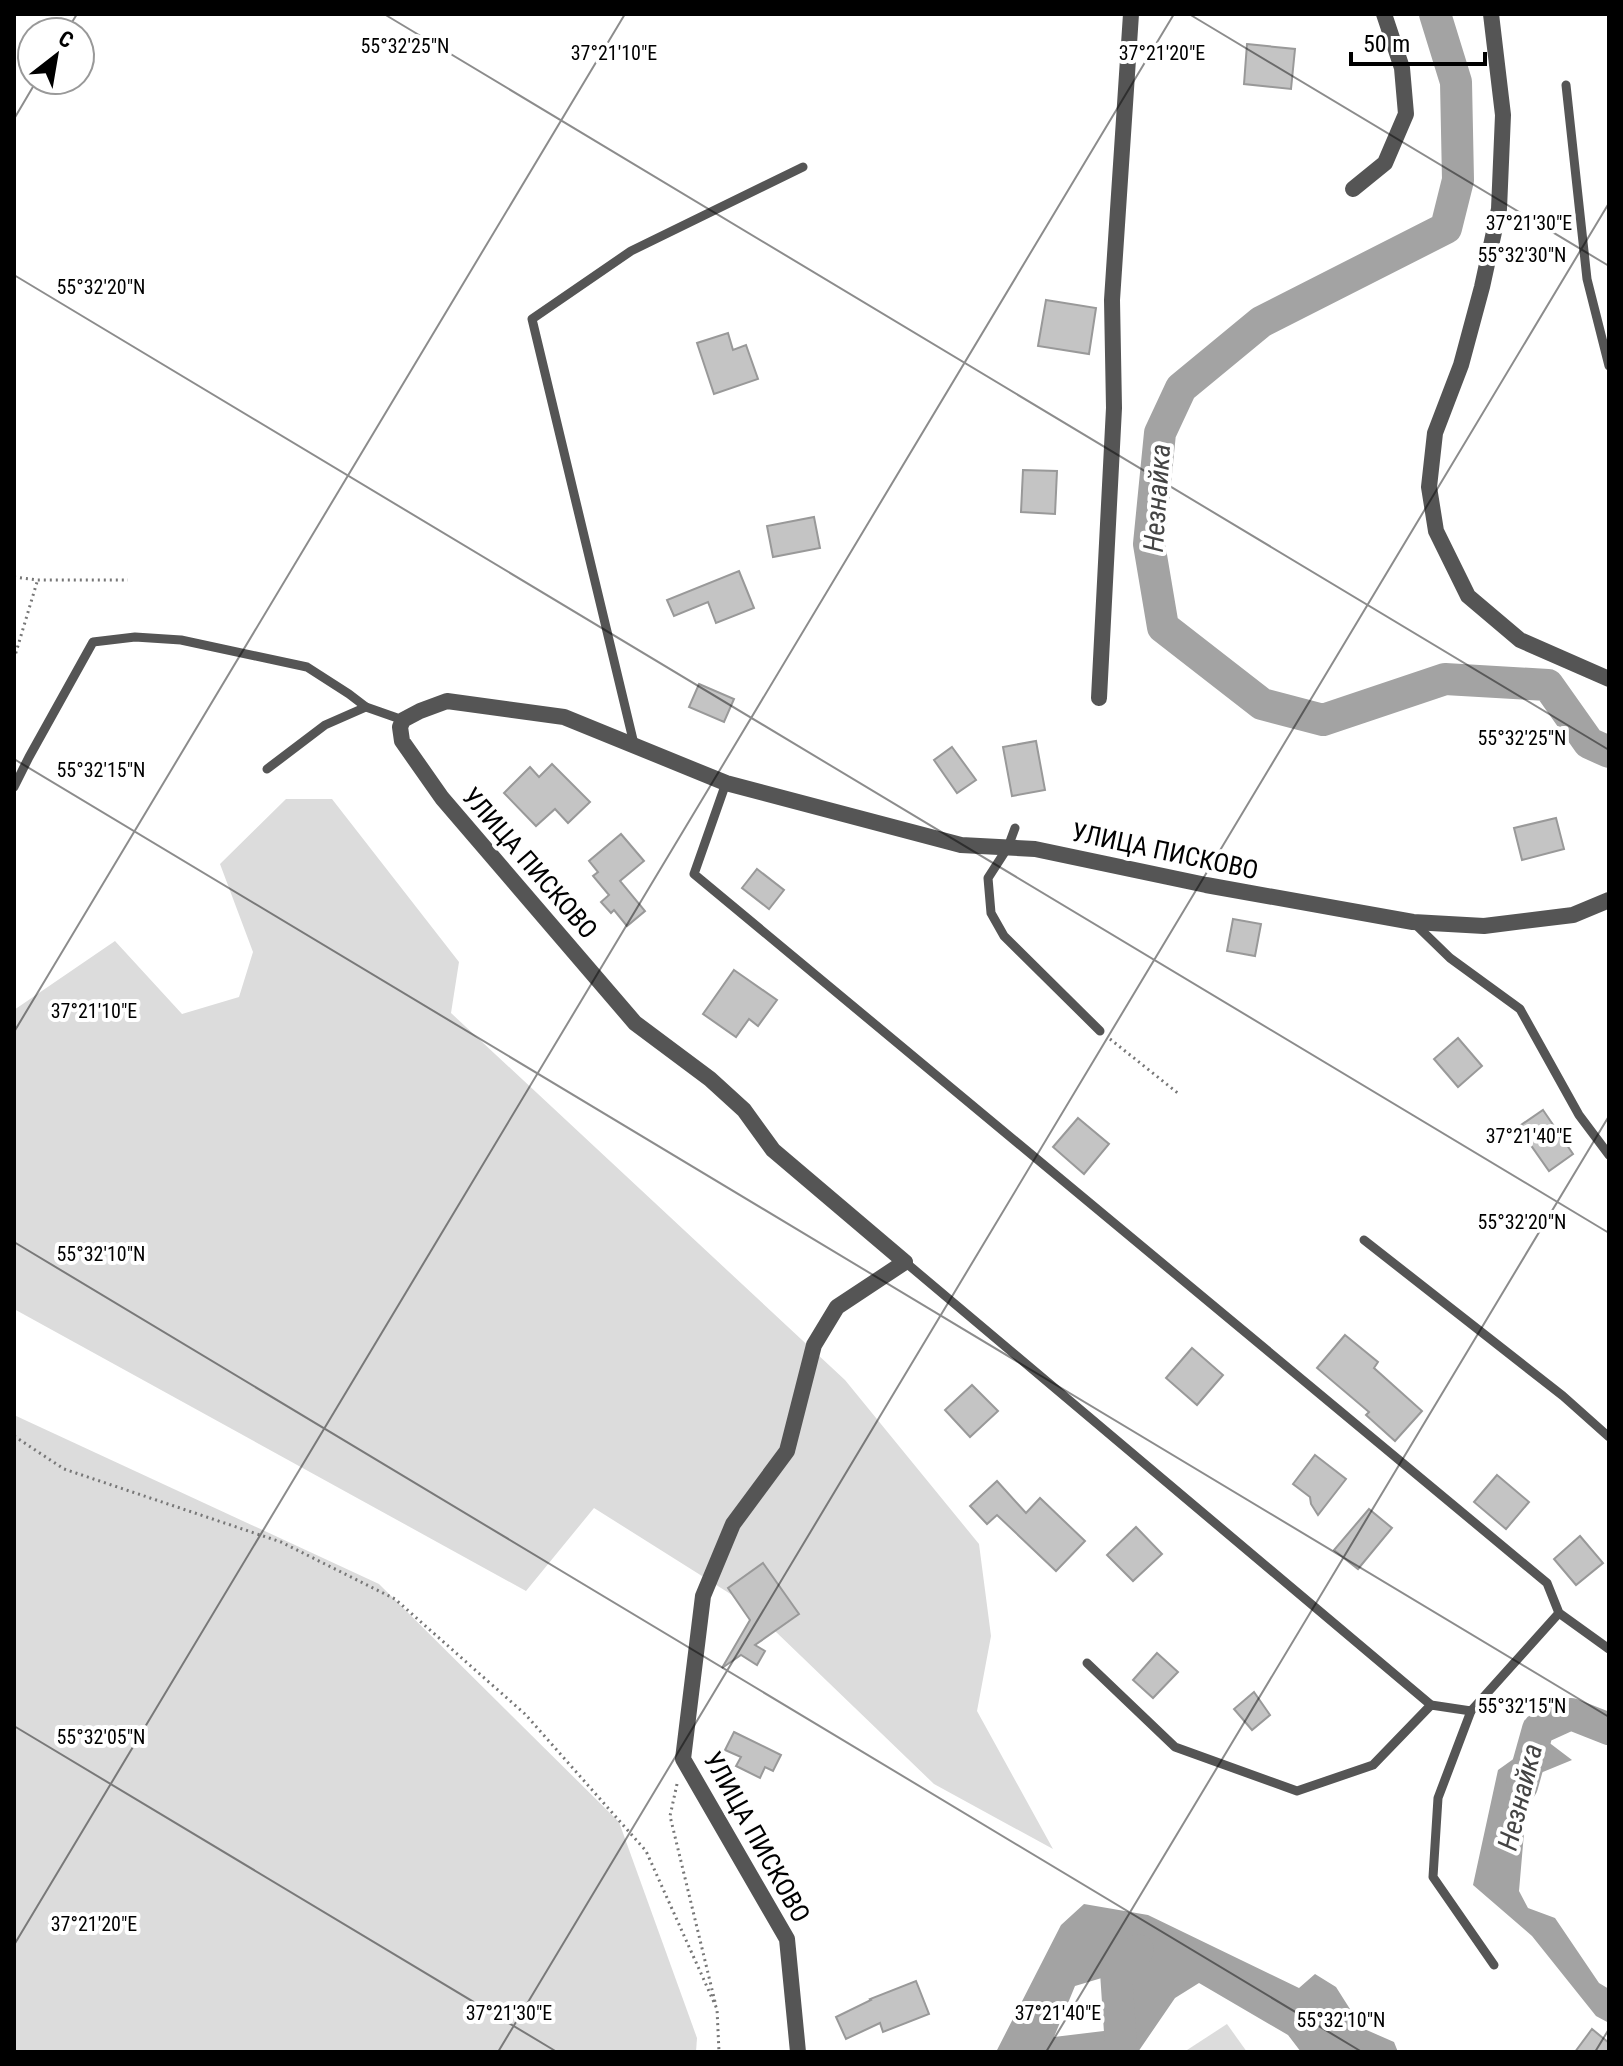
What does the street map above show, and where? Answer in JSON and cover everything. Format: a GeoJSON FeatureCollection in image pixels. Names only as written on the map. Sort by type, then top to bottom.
{"type":"FeatureCollection","features":[{"type":"Feature","properties":{"kind":"street"},"geometry":{"type":"LineString","coordinates":[[1099,698],[1114,408],[1112,300],[1131,14]]}},
{"type":"Feature","properties":{"kind":"street"},"geometry":{"type":"LineString","coordinates":[[1353,189],[1385,163],[1406,114],[1402,68],[1384,14]]}},
{"type":"Feature","properties":{"kind":"street"},"geometry":{"type":"LineString","coordinates":[[1491,14],[1503,115],[1499,209],[1461,365],[1435,433],[1429,487],[1436,531],[1468,596],[1520,640],[1609,679]]}},
{"type":"Feature","properties":{"kind":"street","name":"УЛИЦА ПИСКОВО"},"geometry":{"type":"LineString","coordinates":[[798,2052],[787,1939],[683,1759],[703,1596],[733,1524],[787,1451],[814,1345],[837,1307],[905,1262],[773,1150],[744,1110],[710,1079],[635,1023],[442,798],[402,741],[400,727],[403,720],[447,701],[564,717],[726,783],[961,845],[1035,849],[1206,885],[1413,922],[1484,926],[1573,915],[1609,900]]}},
{"type":"Feature","properties":{"kind":"lane"},"geometry":{"type":"LineString","coordinates":[[1566,85],[1587,279],[1609,366]]}},
{"type":"Feature","properties":{"kind":"lane"},"geometry":{"type":"LineString","coordinates":[[635,748],[532,319],[631,251],[803,167]]}},
{"type":"Feature","properties":{"kind":"lane"},"geometry":{"type":"LineString","coordinates":[[14,787],[93,642],[135,637],[181,640],[307,667],[366,707],[403,720]]}},
{"type":"Feature","properties":{"kind":"lane"},"geometry":{"type":"LineString","coordinates":[[267,769],[325,725],[366,707]]}},
{"type":"Feature","properties":{"kind":"lane"},"geometry":{"type":"LineString","coordinates":[[726,783],[694,874],[1547,1583],[1559,1613],[1609,1649]]}},
{"type":"Feature","properties":{"kind":"lane"},"geometry":{"type":"LineString","coordinates":[[1015,828],[1008,847],[988,878],[991,913],[1004,936],[1100,1031]]}},
{"type":"Feature","properties":{"kind":"lane"},"geometry":{"type":"LineString","coordinates":[[1413,922],[1450,958],[1520,1009],[1579,1115],[1609,1155]]}},
{"type":"Feature","properties":{"kind":"lane"},"geometry":{"type":"LineString","coordinates":[[1364,1240],[1563,1396],[1609,1437]]}},
{"type":"Feature","properties":{"kind":"lane"},"geometry":{"type":"LineString","coordinates":[[905,1262],[1431,1705],[1471,1711]]}},
{"type":"Feature","properties":{"kind":"lane"},"geometry":{"type":"LineString","coordinates":[[1494,1965],[1433,1877],[1438,1798],[1471,1711],[1559,1613]]}},
{"type":"Feature","properties":{"kind":"lane"},"geometry":{"type":"LineString","coordinates":[[1087,1663],[1175,1747],[1297,1791],[1373,1765],[1431,1705]]}},
{"type":"Feature","properties":{"kind":"path"},"geometry":{"type":"LineString","coordinates":[[14,577],[128,580]]}},
{"type":"Feature","properties":{"kind":"path"},"geometry":{"type":"LineString","coordinates":[[14,659],[37,580]]}},
{"type":"Feature","properties":{"kind":"path"},"geometry":{"type":"LineString","coordinates":[[1100,1031],[1179,1094]]}},
{"type":"Feature","properties":{"kind":"path"},"geometry":{"type":"LineString","coordinates":[[14,1436],[64,1469],[281,1542],[395,1599],[525,1714],[646,1851],[717,2009]]}},
{"type":"Feature","properties":{"kind":"path"},"geometry":{"type":"LineString","coordinates":[[683,1759],[670,1816],[717,2009],[719,2052]]}},
{"type":"Feature","properties":{"kind":"shaded area"},"geometry":{"type":"Polygon","coordinates":[[[286,799],[332,799],[459,962],[451,1013],[845,1380],[979,1544],[991,1636],[977,1711],[1053,1849],[934,1784],[748,1605],[594,1508],[526,1591],[14,1309],[14,1010],[115,941],[182,1014],[239,997],[253,952],[220,864],[286,799]]]}},
{"type":"Feature","properties":{"kind":"shaded area"},"geometry":{"type":"Polygon","coordinates":[[[14,1415],[379,1584],[619,1822],[697,2038],[696,2052],[14,2052],[14,1415]]]}},
{"type":"Feature","properties":{"kind":"shaded area"},"geometry":{"type":"Polygon","coordinates":[[[1227,2024],[1247,2052],[1184,2052],[1227,2024]]]}},
{"type":"Feature","properties":{"kind":"water"},"geometry":{"type":"Polygon","coordinates":[[[1543,1738],[1572,1760],[1538,1774],[1527,1798],[1519,1891],[1528,1908],[1555,1918],[1599,1983],[1609,1989],[1609,2023],[1596,2016],[1532,1936],[1473,1885],[1498,1770],[1543,1738]]]}},
{"type":"Feature","properties":{"kind":"water"},"geometry":{"type":"Polygon","coordinates":[[[1084,1904],[1148,1915],[1299,1988],[1315,1974],[1336,1987],[1362,2028],[1394,2042],[1398,2052],[1301,2052],[1288,2035],[1199,1983],[1175,1998],[1138,2052],[996,2052],[1061,1925],[1084,1904]],[[1105,1977],[1075,1986],[1054,2037],[1112,2030],[1130,2002],[1128,1991],[1105,1977]]]}},
{"type":"Feature","properties":{"kind":"building"},"geometry":{"type":"Polygon","coordinates":[[[1247,44],[1295,49],[1291,89],[1244,84],[1247,44]]]}},
{"type":"Feature","properties":{"kind":"building"},"geometry":{"type":"Polygon","coordinates":[[[1046,300],[1096,308],[1089,354],[1038,346],[1046,300]]]}},
{"type":"Feature","properties":{"kind":"building"},"geometry":{"type":"Polygon","coordinates":[[[728,333],[733,350],[746,345],[758,379],[714,394],[697,343],[728,333]]]}},
{"type":"Feature","properties":{"kind":"building"},"geometry":{"type":"Polygon","coordinates":[[[1023,470],[1057,471],[1055,514],[1021,512],[1023,470]]]}},
{"type":"Feature","properties":{"kind":"building"},"geometry":{"type":"Polygon","coordinates":[[[814,517],[820,548],[773,557],[767,526],[814,517]]]}},
{"type":"Feature","properties":{"kind":"building"},"geometry":{"type":"Polygon","coordinates":[[[739,571],[754,608],[716,623],[708,602],[674,616],[667,600],[739,571]]]}},
{"type":"Feature","properties":{"kind":"building"},"geometry":{"type":"Polygon","coordinates":[[[699,684],[734,699],[724,722],[689,707],[699,684]]]}},
{"type":"Feature","properties":{"kind":"building"},"geometry":{"type":"Polygon","coordinates":[[[1036,741],[1045,790],[1012,796],[1003,747],[1036,741]]]}},
{"type":"Feature","properties":{"kind":"building"},"geometry":{"type":"Polygon","coordinates":[[[952,747],[976,780],[957,793],[934,760],[952,747]]]}},
{"type":"Feature","properties":{"kind":"building"},"geometry":{"type":"Polygon","coordinates":[[[552,764],[590,802],[568,823],[555,809],[536,826],[504,793],[530,767],[539,777],[552,764]]]}},
{"type":"Feature","properties":{"kind":"building"},"geometry":{"type":"Polygon","coordinates":[[[1556,818],[1564,849],[1522,860],[1514,828],[1556,818]]]}},
{"type":"Feature","properties":{"kind":"building"},"geometry":{"type":"Polygon","coordinates":[[[621,834],[644,861],[620,881],[645,911],[627,926],[614,910],[611,913],[601,902],[609,895],[593,876],[598,872],[589,861],[621,834]]]}},
{"type":"Feature","properties":{"kind":"building"},"geometry":{"type":"Polygon","coordinates":[[[757,869],[784,890],[769,909],[742,888],[757,869]]]}},
{"type":"Feature","properties":{"kind":"building"},"geometry":{"type":"Polygon","coordinates":[[[1233,919],[1261,924],[1255,956],[1227,951],[1233,919]]]}},
{"type":"Feature","properties":{"kind":"building"},"geometry":{"type":"Polygon","coordinates":[[[734,970],[777,1000],[758,1026],[749,1019],[736,1037],[703,1014],[734,970]]]}},
{"type":"Feature","properties":{"kind":"building"},"geometry":{"type":"Polygon","coordinates":[[[1458,1038],[1482,1066],[1458,1087],[1434,1059],[1458,1038]]]}},
{"type":"Feature","properties":{"kind":"building"},"geometry":{"type":"Polygon","coordinates":[[[1543,1110],[1573,1154],[1549,1171],[1518,1127],[1543,1110]]]}},
{"type":"Feature","properties":{"kind":"building"},"geometry":{"type":"Polygon","coordinates":[[[1078,1118],[1109,1144],[1084,1174],[1053,1147],[1078,1118]]]}},
{"type":"Feature","properties":{"kind":"building"},"geometry":{"type":"Polygon","coordinates":[[[1345,1335],[1378,1362],[1374,1368],[1422,1411],[1395,1441],[1366,1415],[1369,1412],[1317,1368],[1345,1335]]]}},
{"type":"Feature","properties":{"kind":"building"},"geometry":{"type":"Polygon","coordinates":[[[1192,1348],[1223,1375],[1197,1405],[1166,1378],[1192,1348]]]}},
{"type":"Feature","properties":{"kind":"building"},"geometry":{"type":"Polygon","coordinates":[[[972,1385],[998,1411],[970,1437],[945,1410],[972,1385]]]}},
{"type":"Feature","properties":{"kind":"building"},"geometry":{"type":"Polygon","coordinates":[[[1315,1455],[1346,1479],[1318,1515],[1310,1497],[1293,1484],[1315,1455]]]}},
{"type":"Feature","properties":{"kind":"building"},"geometry":{"type":"Polygon","coordinates":[[[1497,1475],[1529,1502],[1506,1529],[1474,1502],[1497,1475]]]}},
{"type":"Feature","properties":{"kind":"building"},"geometry":{"type":"Polygon","coordinates":[[[997,1481],[1026,1513],[1040,1498],[1085,1541],[1056,1571],[997,1515],[987,1524],[970,1506],[997,1481]]]}},
{"type":"Feature","properties":{"kind":"building"},"geometry":{"type":"Polygon","coordinates":[[[1369,1509],[1392,1528],[1358,1569],[1334,1550],[1369,1509]]]}},
{"type":"Feature","properties":{"kind":"building"},"geometry":{"type":"Polygon","coordinates":[[[1136,1527],[1162,1554],[1133,1581],[1107,1555],[1136,1527]]]}},
{"type":"Feature","properties":{"kind":"building"},"geometry":{"type":"Polygon","coordinates":[[[1580,1536],[1603,1563],[1576,1585],[1554,1559],[1580,1536]]]}},
{"type":"Feature","properties":{"kind":"building"},"geometry":{"type":"Polygon","coordinates":[[[763,1563],[799,1614],[755,1645],[765,1651],[757,1665],[741,1655],[722,1668],[750,1620],[728,1588],[763,1563]]]}},
{"type":"Feature","properties":{"kind":"building"},"geometry":{"type":"Polygon","coordinates":[[[1157,1653],[1178,1672],[1153,1698],[1133,1680],[1157,1653]]]}},
{"type":"Feature","properties":{"kind":"building"},"geometry":{"type":"Polygon","coordinates":[[[1254,1692],[1270,1715],[1252,1730],[1234,1709],[1254,1692]]]}},
{"type":"Feature","properties":{"kind":"building"},"geometry":{"type":"Polygon","coordinates":[[[734,1732],[781,1755],[773,1771],[765,1767],[760,1778],[736,1766],[741,1757],[725,1750],[734,1732]]]}},
{"type":"Feature","properties":{"kind":"building"},"geometry":{"type":"Polygon","coordinates":[[[916,1981],[929,2014],[883,2032],[880,2023],[846,2039],[836,2017],[870,1999],[916,1981]]]}},
{"type":"Feature","properties":{"kind":"building"},"geometry":{"type":"Polygon","coordinates":[[[1592,2029],[1609,2043],[1609,2052],[1575,2052],[1592,2029]]]}},
{"type":"Feature","properties":{"kind":"waterway","name":"Незнайка"},"geometry":{"type":"LineString","coordinates":[[1435,14],[1456,82],[1458,180],[1446,228],[1261,322],[1181,388],[1160,433],[1149,544],[1163,627],[1262,704],[1323,720],[1445,679],[1548,685],[1589,743],[1609,752]]}},
{"type":"Feature","properties":{"kind":"waterway","name":"Незнайка"},"geometry":{"type":"LineString","coordinates":[[1522,1786],[1538,1729],[1571,1714],[1609,1729]]}},
{"type":"Feature","properties":{"kind":"waterway","name":"Незнайка"},"geometry":{"type":"LineString","coordinates":[[1116,2052],[1121,2047],[1116,1972],[1138,1950]]}}]}
